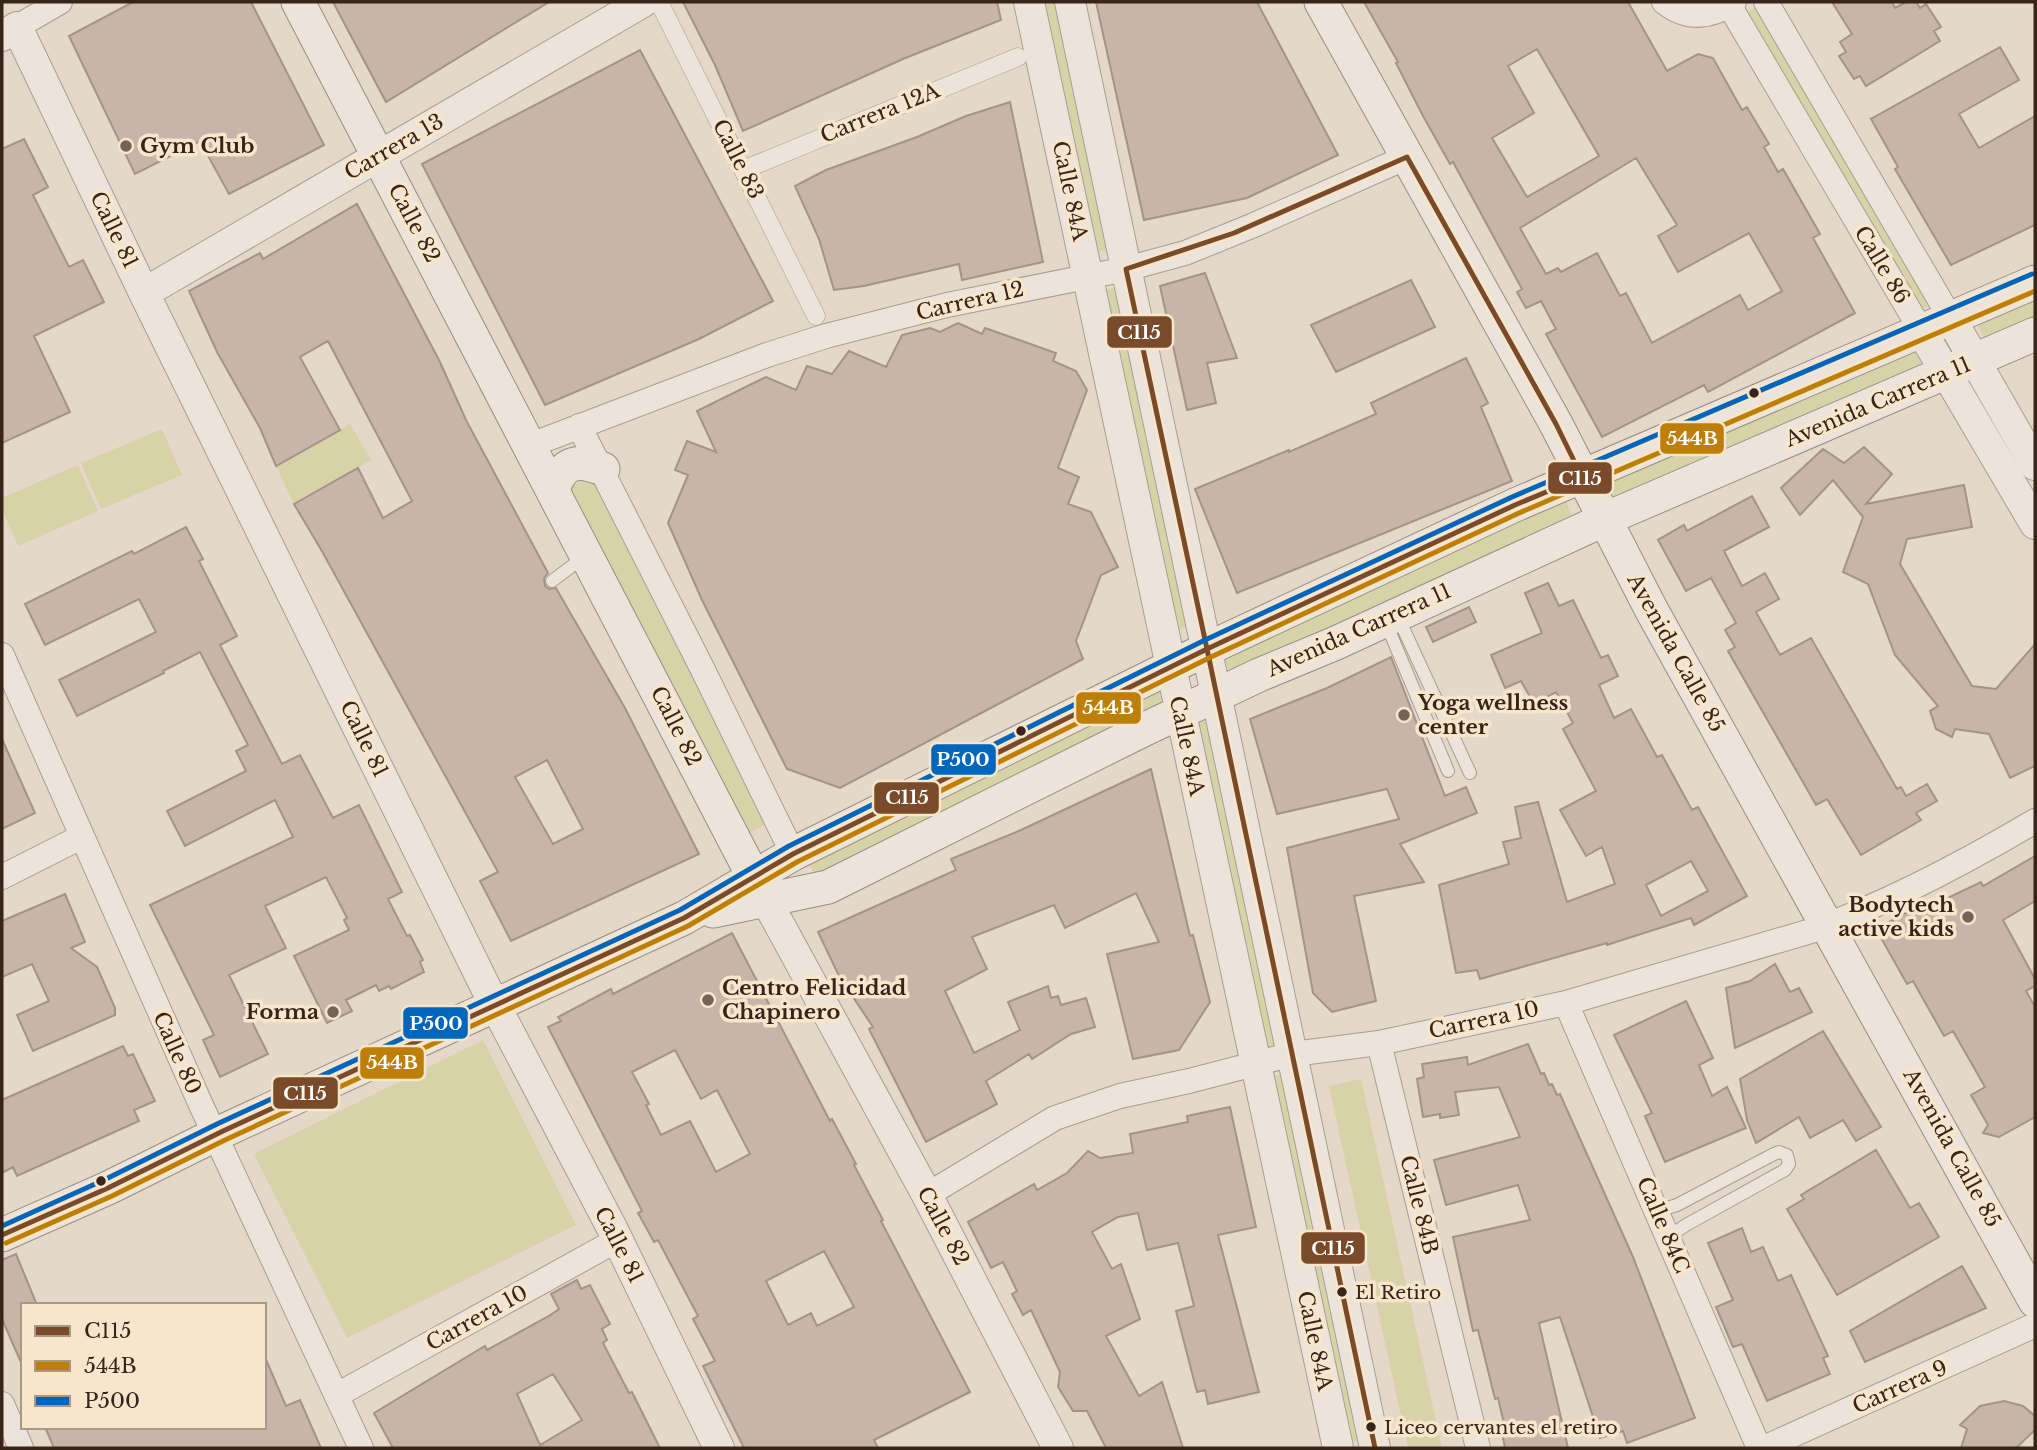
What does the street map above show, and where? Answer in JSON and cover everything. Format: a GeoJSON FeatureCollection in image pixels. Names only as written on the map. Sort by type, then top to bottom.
{"type":"FeatureCollection","features":[{"type":"Feature","properties":{"kind":"main road","name":"Calle 82"},"geometry":{"type":"LineString","coordinates":[[298,2],[760,888]]}},
{"type":"Feature","properties":{"kind":"main road","name":"Avenida Calle 85"},"geometry":{"type":"LineString","coordinates":[[1321,2],[1556,424],[1651,610],[2035,1301]]}},
{"type":"Feature","properties":{"kind":"main road","name":"Avenida Carrera 11"},"geometry":{"type":"LineString","coordinates":[[760,888],[793,854],[1170,666],[1515,505],[2035,282]]}},
{"type":"Feature","properties":{"kind":"main road","name":"Avenida Carrera 11"},"geometry":{"type":"LineString","coordinates":[[2,1235],[684,918],[760,888],[828,887],[1217,694],[1604,520],[2035,334]]}},
{"type":"Feature","properties":{"kind":"main road"},"geometry":{"type":"LineString","coordinates":[[554,489],[562,470],[571,464],[583,463],[603,469]]}},
{"type":"Feature","properties":{"kind":"street"},"geometry":{"type":"LineString","coordinates":[[9,31],[60,2]]}},
{"type":"Feature","properties":{"kind":"street","name":"Carrera 13"},"geometry":{"type":"LineString","coordinates":[[144,293],[643,2]]}},
{"type":"Feature","properties":{"kind":"street","name":"Calle 83"},"geometry":{"type":"LineString","coordinates":[[659,2],[816,316]]}},
{"type":"Feature","properties":{"kind":"street","name":"Calle 84A"},"geometry":{"type":"LineString","coordinates":[[1030,2],[1338,1448]]}},
{"type":"Feature","properties":{"kind":"street","name":"Calle 84A"},"geometry":{"type":"LineString","coordinates":[[1070,2],[1375,1448]]}},
{"type":"Feature","properties":{"kind":"street"},"geometry":{"type":"LineString","coordinates":[[1664,2],[1681,13],[1699,16],[1731,4]]}},
{"type":"Feature","properties":{"kind":"street","name":"Calle 86"},"geometry":{"type":"LineString","coordinates":[[1766,2],[1936,326]]}},
{"type":"Feature","properties":{"kind":"street","name":"Calle 86"},"geometry":{"type":"LineString","coordinates":[[1731,4],[1960,367],[2035,524]]}},
{"type":"Feature","properties":{"kind":"street","name":"Calle 81"},"geometry":{"type":"LineString","coordinates":[[9,31],[144,293],[495,1006],[615,1235],[719,1448]]}},
{"type":"Feature","properties":{"kind":"street","name":"Carrera 12A"},"geometry":{"type":"LineString","coordinates":[[743,170],[1018,57]]}},
{"type":"Feature","properties":{"kind":"street","name":"Carrera 12"},"geometry":{"type":"LineString","coordinates":[[531,445],[767,355],[826,336],[947,305],[1185,253],[1408,157]]}},
{"type":"Feature","properties":{"kind":"street","name":"Calle 86"},"geometry":{"type":"LineString","coordinates":[[1960,367],[2035,465]]}},
{"type":"Feature","properties":{"kind":"street"},"geometry":{"type":"LineString","coordinates":[[579,426],[603,469],[793,854]]}},
{"type":"Feature","properties":{"kind":"street","name":"Calle 80"},"geometry":{"type":"LineString","coordinates":[[2,655],[81,837],[361,1448]]}},
{"type":"Feature","properties":{"kind":"street","name":"Carrera 10"},"geometry":{"type":"LineString","coordinates":[[927,1195],[1055,1118],[1121,1096],[1293,1054],[1379,1043],[1566,1003],[1828,925],[1969,859],[2035,821]]}},
{"type":"Feature","properties":{"kind":"street"},"geometry":{"type":"LineString","coordinates":[[2,877],[81,837]]}},
{"type":"Feature","properties":{"kind":"street","name":"Calle 82"},"geometry":{"type":"LineString","coordinates":[[760,888],[927,1195],[1058,1448]]}},
{"type":"Feature","properties":{"kind":"street","name":"Calle 84C"},"geometry":{"type":"LineString","coordinates":[[1566,1003],[1761,1448]]}},
{"type":"Feature","properties":{"kind":"street","name":"Calle 84B"},"geometry":{"type":"LineString","coordinates":[[1379,1043],[1478,1448]]}},
{"type":"Feature","properties":{"kind":"street","name":"Carrera 10"},"geometry":{"type":"LineString","coordinates":[[334,1389],[615,1235]]}},
{"type":"Feature","properties":{"kind":"street","name":"Carrera 9"},"geometry":{"type":"LineString","coordinates":[[1761,1448],[2035,1325]]}},
{"type":"Feature","properties":{"kind":"street"},"geometry":{"type":"LineString","coordinates":[[2,1404],[21,1448]]}},
{"type":"Feature","properties":{"kind":"lane"},"geometry":{"type":"LineString","coordinates":[[552,581],[587,555]]}},
{"type":"Feature","properties":{"kind":"lane"},"geometry":{"type":"LineString","coordinates":[[1390,617],[1389,626],[1448,771]]}},
{"type":"Feature","properties":{"kind":"lane"},"geometry":{"type":"LineString","coordinates":[[1390,617],[1469,773]]}},
{"type":"Feature","properties":{"kind":"lane"},"geometry":{"type":"LineString","coordinates":[[1657,1211],[1677,1205],[1774,1154],[1779,1152],[1787,1155],[1789,1164],[1785,1170],[1668,1237]]}},
{"type":"Feature","properties":{"kind":"shaded area"},"geometry":{"type":"Polygon","coordinates":[[[1040,2],[1062,2],[1114,248],[1093,253],[1040,2]]]}},
{"type":"Feature","properties":{"kind":"shaded area"},"geometry":{"type":"Polygon","coordinates":[[[1757,7],[1931,305],[1919,311],[1746,13],[1757,7]]]}},
{"type":"Feature","properties":{"kind":"shaded area"},"geometry":{"type":"Polygon","coordinates":[[[1120,287],[1193,626],[1172,631],[1100,291],[1120,287]]]}},
{"type":"Feature","properties":{"kind":"shaded area"},"geometry":{"type":"Polygon","coordinates":[[[2035,293],[2035,316],[1984,339],[1976,320],[2035,293]]]}},
{"type":"Feature","properties":{"kind":"shaded area"},"geometry":{"type":"Polygon","coordinates":[[[1912,343],[1922,365],[1611,498],[1601,476],[1912,343]]]}},
{"type":"Feature","properties":{"kind":"shaded area"},"geometry":{"type":"Polygon","coordinates":[[[350,424],[371,460],[294,504],[276,466],[350,424]]]}},
{"type":"Feature","properties":{"kind":"shaded area"},"geometry":{"type":"Polygon","coordinates":[[[162,429],[182,475],[101,509],[81,463],[162,429]]]}},
{"type":"Feature","properties":{"kind":"shaded area"},"geometry":{"type":"Polygon","coordinates":[[[78,465],[98,511],[18,546],[2,509],[2,498],[78,465]]]}},
{"type":"Feature","properties":{"kind":"shaded area"},"geometry":{"type":"Polygon","coordinates":[[[595,474],[772,821],[742,837],[564,490],[595,474]]]}},
{"type":"Feature","properties":{"kind":"shaded area"},"geometry":{"type":"Polygon","coordinates":[[[1562,493],[1572,515],[1230,673],[1220,652],[1562,493]]]}},
{"type":"Feature","properties":{"kind":"shaded area"},"geometry":{"type":"Polygon","coordinates":[[[1163,679],[1168,703],[815,876],[805,855],[1163,679]]]}},
{"type":"Feature","properties":{"kind":"shaded area"},"geometry":{"type":"Polygon","coordinates":[[[1209,720],[1278,1046],[1260,1050],[1191,724],[1209,720]]]}},
{"type":"Feature","properties":{"kind":"shaded area"},"geometry":{"type":"Polygon","coordinates":[[[483,1040],[576,1225],[347,1338],[254,1154],[483,1040]]]}},
{"type":"Feature","properties":{"kind":"shaded area"},"geometry":{"type":"Polygon","coordinates":[[[1284,1074],[1365,1439],[1346,1443],[1266,1078],[1284,1074]]]}},
{"type":"Feature","properties":{"kind":"shaded area"},"geometry":{"type":"Polygon","coordinates":[[[1361,1079],[1442,1448],[1408,1448],[1329,1086],[1361,1079]]]}},
{"type":"Feature","properties":{"kind":"building"},"geometry":{"type":"Polygon","coordinates":[[[133,2],[251,2],[324,145],[229,194],[200,141],[135,174],[69,36],[133,2]]]}},
{"type":"Feature","properties":{"kind":"building"},"geometry":{"type":"Polygon","coordinates":[[[333,2],[549,2],[386,102],[333,2]]]}},
{"type":"Feature","properties":{"kind":"building"},"geometry":{"type":"Polygon","coordinates":[[[683,2],[997,2],[1001,20],[903,59],[743,131],[715,65],[683,2]]]}},
{"type":"Feature","properties":{"kind":"building"},"geometry":{"type":"Polygon","coordinates":[[[1096,2],[1257,2],[1338,155],[1247,198],[1144,220],[1096,2]]]}},
{"type":"Feature","properties":{"kind":"building"},"geometry":{"type":"Polygon","coordinates":[[[1364,2],[1628,2],[1667,71],[1698,54],[1713,58],[1742,110],[1747,107],[1769,144],[1764,147],[1778,172],[1783,169],[1820,234],[1813,238],[1855,313],[1708,392],[1704,385],[1602,437],[1546,334],[1556,329],[1541,301],[1526,308],[1517,292],[1522,289],[1453,162],[1450,164],[1423,116],[1396,63],[1398,62],[1364,2]],[[1537,49],[1508,66],[1534,113],[1492,138],[1527,197],[1599,156],[1537,49]],[[1636,158],[1520,228],[1546,274],[1558,268],[1561,272],[1597,253],[1620,296],[1626,293],[1652,343],[1740,295],[1748,310],[1782,291],[1749,233],[1678,272],[1658,236],[1677,225],[1636,158]]]}},
{"type":"Feature","properties":{"kind":"building"},"geometry":{"type":"Polygon","coordinates":[[[1832,2],[1892,2],[1895,8],[1906,2],[1916,2],[1920,8],[1926,4],[1941,27],[1934,31],[1940,41],[1866,86],[1860,76],[1854,79],[1839,56],[1846,52],[1840,42],[1852,34],[1832,2]]]}},
{"type":"Feature","properties":{"kind":"building"},"geometry":{"type":"Polygon","coordinates":[[[2000,47],[2019,80],[1959,114],[1979,148],[2035,116],[2035,225],[1951,265],[1895,169],[1898,167],[1871,119],[2000,47]]]}},
{"type":"Feature","properties":{"kind":"building"},"geometry":{"type":"Polygon","coordinates":[[[640,50],[773,301],[699,339],[545,405],[422,164],[640,50]]]}},
{"type":"Feature","properties":{"kind":"building"},"geometry":{"type":"Polygon","coordinates":[[[1010,102],[1043,262],[962,280],[959,264],[864,286],[834,290],[819,239],[795,186],[826,170],[966,116],[1010,102]]]}},
{"type":"Feature","properties":{"kind":"building"},"geometry":{"type":"Polygon","coordinates":[[[24,139],[48,187],[33,195],[69,267],[83,260],[104,302],[34,336],[70,412],[2,443],[2,149],[24,139]]]}},
{"type":"Feature","properties":{"kind":"building"},"geometry":{"type":"Polygon","coordinates":[[[357,204],[440,362],[466,420],[548,573],[544,578],[545,586],[549,589],[556,588],[625,708],[699,854],[511,941],[480,881],[498,872],[294,504],[358,468],[383,518],[412,501],[328,341],[300,357],[340,430],[276,466],[260,428],[217,352],[189,291],[260,253],[263,259],[357,204]],[[547,760],[515,777],[553,844],[583,829],[547,760]]]}},
{"type":"Feature","properties":{"kind":"building"},"geometry":{"type":"Polygon","coordinates":[[[1205,273],[1237,358],[1207,363],[1216,403],[1187,410],[1160,286],[1205,273]]]}},
{"type":"Feature","properties":{"kind":"building"},"geometry":{"type":"Polygon","coordinates":[[[1411,280],[1435,327],[1336,372],[1311,325],[1411,280]]]}},
{"type":"Feature","properties":{"kind":"building"},"geometry":{"type":"Polygon","coordinates":[[[958,323],[982,334],[985,328],[1056,353],[1053,361],[1076,371],[1087,390],[1058,468],[1079,477],[1068,504],[1091,512],[1118,567],[1101,575],[1076,641],[1083,659],[840,788],[787,769],[702,600],[668,523],[688,475],[675,470],[687,441],[716,452],[697,411],[766,377],[796,390],[807,366],[832,374],[849,351],[886,367],[902,335],[930,328],[940,332],[958,323]]]}},
{"type":"Feature","properties":{"kind":"building"},"geometry":{"type":"Polygon","coordinates":[[[1466,358],[1488,403],[1481,407],[1512,481],[1237,593],[1195,489],[1376,414],[1371,403],[1466,358]]]}},
{"type":"Feature","properties":{"kind":"building"},"geometry":{"type":"Polygon","coordinates":[[[1864,447],[1892,474],[1866,504],[1964,485],[1972,527],[1907,539],[1900,564],[1972,686],[1996,689],[2035,644],[2035,766],[2010,778],[1989,734],[1955,729],[1952,737],[1936,729],[1930,711],[1938,706],[1895,655],[1868,584],[1843,572],[1863,517],[1833,480],[1800,515],[1781,488],[1823,449],[1844,463],[1864,447]]]}},
{"type":"Feature","properties":{"kind":"building"},"geometry":{"type":"Polygon","coordinates":[[[1752,496],[1769,527],[1724,551],[1742,586],[1765,573],[1779,599],[1756,612],[1780,655],[1811,638],[1897,789],[1901,787],[1906,796],[1927,784],[1937,801],[1916,813],[1921,820],[1861,855],[1827,799],[1816,805],[1728,651],[1735,647],[1725,630],[1736,623],[1711,578],[1686,591],[1658,540],[1684,525],[1687,531],[1752,496]]]}},
{"type":"Feature","properties":{"kind":"building"},"geometry":{"type":"Polygon","coordinates":[[[186,527],[203,559],[199,561],[237,636],[220,645],[282,764],[300,755],[333,818],[359,805],[402,892],[388,899],[423,960],[420,962],[424,972],[391,989],[389,986],[379,991],[376,985],[346,1000],[352,1011],[327,1023],[294,956],[349,930],[344,920],[347,918],[326,877],[265,906],[286,948],[229,975],[268,1054],[220,1077],[203,1040],[214,1035],[150,905],[293,837],[275,800],[185,846],[167,811],[246,771],[236,751],[248,745],[200,652],[77,716],[59,680],[156,632],[139,599],[45,645],[25,604],[186,527]]]}},
{"type":"Feature","properties":{"kind":"building"},"geometry":{"type":"Polygon","coordinates":[[[1548,583],[1559,606],[1573,600],[1601,658],[1608,655],[1618,676],[1599,685],[1614,718],[1631,709],[1657,757],[1662,755],[1692,810],[1698,807],[1747,896],[1694,925],[1691,918],[1607,945],[1480,979],[1477,970],[1456,973],[1439,885],[1509,864],[1503,842],[1521,838],[1515,807],[1538,802],[1567,902],[1615,884],[1602,847],[1586,856],[1560,810],[1596,791],[1563,729],[1573,723],[1556,692],[1534,704],[1521,681],[1505,688],[1491,655],[1542,633],[1525,593],[1548,583]],[[1691,861],[1646,885],[1661,916],[1708,891],[1691,861]]]}},
{"type":"Feature","properties":{"kind":"building"},"geometry":{"type":"Polygon","coordinates":[[[1469,607],[1476,622],[1433,642],[1426,627],[1469,607]]]}},
{"type":"Feature","properties":{"kind":"building"},"geometry":{"type":"Polygon","coordinates":[[[1391,657],[1445,796],[1466,787],[1477,813],[1400,844],[1424,882],[1354,896],[1376,1001],[1332,1012],[1313,993],[1287,848],[1399,819],[1387,789],[1277,814],[1250,719],[1327,688],[1391,657]]]}},
{"type":"Feature","properties":{"kind":"building"},"geometry":{"type":"Polygon","coordinates":[[[2,739],[35,813],[2,829],[2,739]]]}},
{"type":"Feature","properties":{"kind":"building"},"geometry":{"type":"Polygon","coordinates":[[[1151,769],[1190,936],[1193,935],[1210,1002],[1179,1050],[1133,1059],[1107,954],[1159,942],[1136,893],[1065,928],[1054,905],[972,937],[987,969],[945,991],[974,1053],[1020,1030],[1008,1002],[1048,986],[1051,998],[1058,996],[1061,1005],[1086,998],[1095,1027],[1071,1034],[1032,1059],[1029,1054],[986,1081],[997,1104],[926,1142],[869,1029],[873,1027],[839,976],[818,932],[956,870],[951,859],[1021,830],[1151,769]]]}},
{"type":"Feature","properties":{"kind":"building"},"geometry":{"type":"Polygon","coordinates":[[[2035,856],[2035,901],[2003,920],[2035,979],[2035,986],[2026,991],[2035,1007],[2035,1117],[1999,1137],[1983,1133],[1988,1125],[1971,1095],[1985,1087],[1953,1031],[1944,1036],[1913,981],[1907,984],[1876,929],[1926,902],[1929,907],[1981,882],[1983,886],[2035,856]]]}},
{"type":"Feature","properties":{"kind":"building"},"geometry":{"type":"Polygon","coordinates":[[[65,894],[85,942],[71,948],[97,967],[115,1008],[115,1015],[33,1051],[17,1015],[49,1001],[32,964],[2,977],[2,921],[65,894]]]}},
{"type":"Feature","properties":{"kind":"building"},"geometry":{"type":"Polygon","coordinates":[[[732,933],[830,1121],[832,1119],[856,1164],[854,1165],[883,1220],[881,1221],[970,1392],[874,1440],[878,1448],[744,1448],[703,1366],[715,1361],[693,1319],[698,1316],[658,1240],[654,1242],[638,1213],[642,1211],[548,1027],[561,1021],[558,1017],[611,989],[613,994],[732,933]],[[675,1050],[632,1072],[661,1135],[690,1121],[716,1172],[750,1154],[717,1090],[701,1099],[675,1050]],[[824,1251],[766,1281],[788,1325],[811,1313],[817,1326],[854,1307],[824,1251]]]}},
{"type":"Feature","properties":{"kind":"building"},"geometry":{"type":"Polygon","coordinates":[[[1775,964],[1790,992],[1799,988],[1812,1012],[1735,1048],[1726,988],[1750,981],[1775,964]]]}},
{"type":"Feature","properties":{"kind":"building"},"geometry":{"type":"Polygon","coordinates":[[[1686,1001],[1713,1058],[1699,1065],[1712,1096],[1727,1087],[1746,1128],[1665,1162],[1645,1116],[1652,1113],[1614,1035],[1686,1001]]]}},
{"type":"Feature","properties":{"kind":"building"},"geometry":{"type":"Polygon","coordinates":[[[1823,1031],[1881,1127],[1856,1141],[1843,1120],[1810,1138],[1799,1117],[1756,1143],[1747,1120],[1740,1079],[1823,1031]]]}},
{"type":"Feature","properties":{"kind":"building"},"geometry":{"type":"Polygon","coordinates":[[[1528,1044],[1541,1074],[1544,1073],[1557,1095],[1560,1094],[1633,1257],[1695,1418],[1627,1443],[1623,1431],[1600,1438],[1560,1317],[1539,1323],[1568,1448],[1505,1448],[1502,1433],[1506,1432],[1498,1398],[1495,1399],[1478,1330],[1473,1331],[1453,1237],[1530,1220],[1518,1185],[1446,1205],[1434,1160],[1520,1137],[1499,1087],[1455,1092],[1459,1115],[1423,1117],[1417,1079],[1424,1077],[1422,1064],[1467,1057],[1468,1065],[1528,1044]]]}},
{"type":"Feature","properties":{"kind":"building"},"geometry":{"type":"Polygon","coordinates":[[[123,1046],[128,1056],[133,1054],[155,1101],[134,1110],[139,1121],[17,1176],[13,1167],[2,1173],[2,1100],[123,1046]]]}},
{"type":"Feature","properties":{"kind":"building"},"geometry":{"type":"Polygon","coordinates":[[[1230,1107],[1256,1227],[1218,1235],[1259,1392],[1208,1404],[1205,1390],[1197,1392],[1176,1311],[1194,1306],[1178,1243],[1147,1250],[1138,1213],[1118,1217],[1092,1232],[1112,1269],[1121,1264],[1140,1319],[1106,1336],[1139,1396],[1162,1382],[1183,1448],[1106,1448],[1087,1411],[1073,1411],[1058,1387],[1060,1372],[1031,1310],[1023,1315],[1012,1294],[1017,1291],[1003,1262],[991,1268],[968,1222],[1034,1184],[1037,1190],[1067,1173],[1088,1151],[1100,1158],[1133,1153],[1130,1134],[1188,1122],[1187,1116],[1230,1107]]]}},
{"type":"Feature","properties":{"kind":"building"},"geometry":{"type":"Polygon","coordinates":[[[1876,1150],[1910,1208],[1919,1203],[1939,1237],[1837,1295],[1787,1209],[1804,1199],[1801,1195],[1876,1150]]]}},
{"type":"Feature","properties":{"kind":"building"},"geometry":{"type":"Polygon","coordinates":[[[1742,1228],[1751,1252],[1763,1247],[1778,1281],[1791,1275],[1828,1356],[1823,1358],[1830,1374],[1767,1401],[1742,1344],[1733,1347],[1716,1307],[1733,1300],[1708,1243],[1742,1228]]]}},
{"type":"Feature","properties":{"kind":"building"},"geometry":{"type":"Polygon","coordinates":[[[16,1254],[36,1303],[21,1303],[21,1362],[2,1319],[2,1260],[16,1254]]]}},
{"type":"Feature","properties":{"kind":"building"},"geometry":{"type":"Polygon","coordinates":[[[1962,1266],[1986,1308],[1865,1362],[1850,1331],[1962,1266]]]}},
{"type":"Feature","properties":{"kind":"building"},"geometry":{"type":"Polygon","coordinates":[[[577,1280],[581,1289],[590,1285],[610,1324],[602,1329],[607,1340],[603,1343],[629,1393],[632,1392],[660,1448],[393,1448],[374,1413],[485,1346],[487,1350],[549,1316],[559,1309],[551,1294],[577,1280]],[[553,1374],[517,1394],[540,1445],[582,1420],[553,1374]]]}},
{"type":"Feature","properties":{"kind":"building"},"geometry":{"type":"Polygon","coordinates":[[[266,1360],[286,1406],[300,1400],[321,1448],[54,1448],[46,1429],[266,1429],[266,1360]]]}},
{"type":"Feature","properties":{"kind":"building"},"geometry":{"type":"Polygon","coordinates":[[[2004,1401],[2023,1406],[2035,1416],[2035,1430],[2016,1448],[1961,1448],[1967,1429],[1960,1425],[1980,1406],[2004,1401]]]}},
{"type":"Feature","properties":{"kind":"transit line","name":"C115"},"geometry":{"type":"LineString","coordinates":[[1407,157],[1556,424],[1582,477],[1515,505],[1207,649],[1126,269],[1234,233],[1407,157]]}},
{"type":"Feature","properties":{"kind":"transit line","name":"P500"},"geometry":{"type":"LineString","coordinates":[[2,1226],[680,910],[789,846],[1203,641],[1512,497],[2032,274]]}},
{"type":"Feature","properties":{"kind":"transit line","name":"544B"},"geometry":{"type":"LineString","coordinates":[[6,1243],[688,926],[797,862],[1211,657],[1519,513],[2035,291]]}},
{"type":"Feature","properties":{"kind":"transit line","name":"C115"},"geometry":{"type":"LineString","coordinates":[[2,1235],[684,918],[793,854],[1207,649]]}},
{"type":"Feature","properties":{"kind":"transit line","name":"C115"},"geometry":{"type":"LineString","coordinates":[[1207,649],[1375,1448]]}},
{"type":"Feature","properties":{"kind":"place","name":"Gym Club"},"geometry":{"type":"Point","coordinates":[126,146]}},
{"type":"Feature","properties":{"kind":"place","name":"Yoga wellness center"},"geometry":{"type":"Point","coordinates":[1404,715]}},
{"type":"Feature","properties":{"kind":"place","name":"Bodytech active kids"},"geometry":{"type":"Point","coordinates":[1968,917]}},
{"type":"Feature","properties":{"kind":"place","name":"Centro Felicidad Chapinero"},"geometry":{"type":"Point","coordinates":[708,1000]}},
{"type":"Feature","properties":{"kind":"place","name":"Forma"},"geometry":{"type":"Point","coordinates":[333,1012]}},
{"type":"Feature","properties":{"kind":"place","name":"El Retiro"},"geometry":{"type":"Point","coordinates":[1342,1292]}},
{"type":"Feature","properties":{"kind":"place","name":"Liceo cervantes el retiro"},"geometry":{"type":"Point","coordinates":[1371,1427]}}]}
